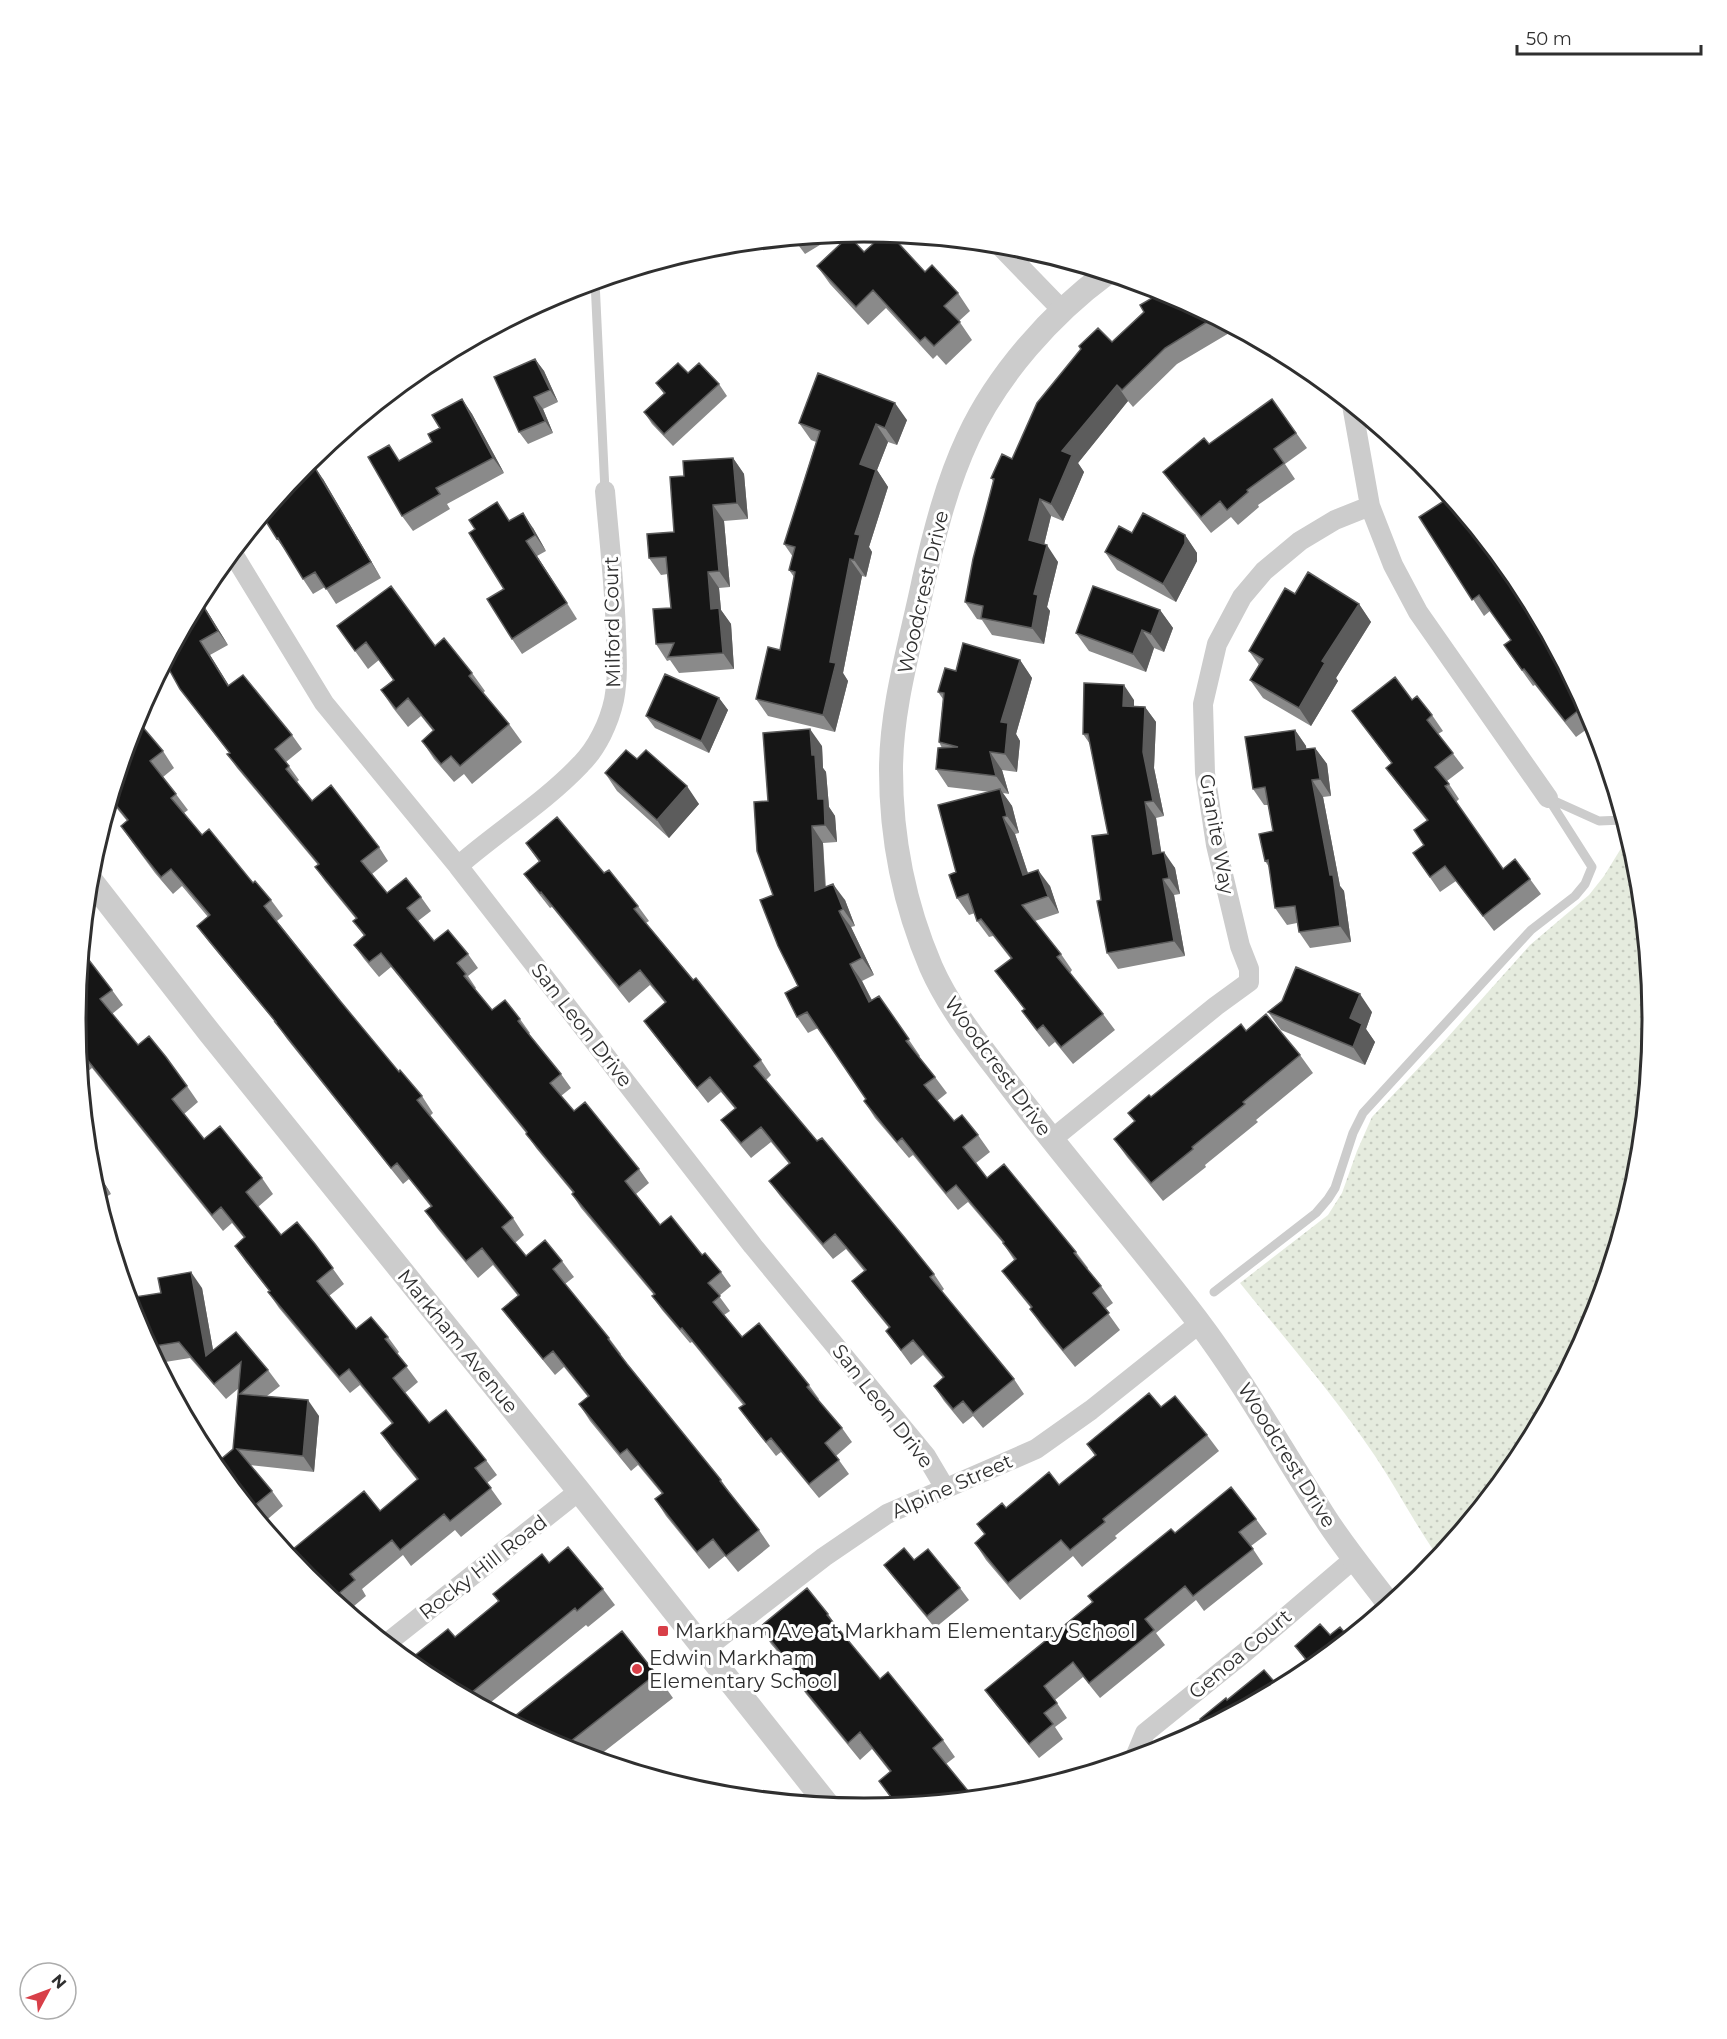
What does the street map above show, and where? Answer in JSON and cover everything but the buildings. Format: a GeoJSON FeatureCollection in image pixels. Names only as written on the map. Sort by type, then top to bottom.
{"type":"FeatureCollection","features":[{"type":"Feature","properties":{"kind":"street"},"geometry":{"type":"LineString","coordinates":[[1009,255],[1062,310]]}},
{"type":"Feature","properties":{"kind":"street","name":"Woodcrest Drive"},"geometry":{"type":"LineString","coordinates":[[1100,279],[1062,310],[1028,346],[996,389],[969,435],[948,486],[934,537],[896,705],[891,766],[892,822],[898,861],[911,915],[932,970],[955,1012],[1051,1140],[1200,1323],[1235,1373],[1327,1521],[1384,1597]]}},
{"type":"Feature","properties":{"kind":"street"},"geometry":{"type":"LineString","coordinates":[[1354,416],[1370,506],[1393,565],[1418,612],[1548,798]]}},
{"type":"Feature","properties":{"kind":"street","name":"Milford Court"},"geometry":{"type":"LineString","coordinates":[[458,866],[485,842],[556,789],[583,762],[602,734],[613,702],[617,670],[616,612],[605,491]]}},
{"type":"Feature","properties":{"kind":"street","name":"Granite Way"},"geometry":{"type":"LineString","coordinates":[[1051,1140],[1216,1006],[1250,982],[1249,969],[1240,946],[1216,845],[1205,773],[1203,704],[1217,644],[1242,597],[1264,571],[1300,541],[1335,520],[1370,506]]}},
{"type":"Feature","properties":{"kind":"street","name":"San Leon Drive"},"geometry":{"type":"LineString","coordinates":[[237,559],[324,703],[458,866],[753,1246],[926,1456],[945,1488]]}},
{"type":"Feature","properties":{"kind":"street","name":"Markham Avenue"},"geometry":{"type":"LineString","coordinates":[[97,888],[820,1796]]}},
{"type":"Feature","properties":{"kind":"street","name":"Alpine Street"},"geometry":{"type":"LineString","coordinates":[[705,1649],[824,1557],[887,1514],[1036,1449],[1091,1410],[1200,1323]]}},
{"type":"Feature","properties":{"kind":"street","name":"Rocky Hill Road"},"geometry":{"type":"LineString","coordinates":[[392,1639],[579,1491]]}},
{"type":"Feature","properties":{"kind":"street","name":"Genoa Court"},"geometry":{"type":"LineString","coordinates":[[1139,1746],[1145,1733],[1244,1653],[1355,1558]]}},
{"type":"Feature","properties":{"kind":"lane"},"geometry":{"type":"LineString","coordinates":[[595,290],[605,491]]}},
{"type":"Feature","properties":{"kind":"lane"},"geometry":{"type":"LineString","coordinates":[[1548,798],[1599,821],[1616,820]]}},
{"type":"Feature","properties":{"kind":"lane"},"geometry":{"type":"LineString","coordinates":[[1214,1292],[1316,1213],[1335,1188],[1353,1133],[1363,1113],[1531,930],[1575,896],[1585,884],[1592,867],[1548,798]]}},
{"type":"Feature","properties":{"kind":"shaded area"},"geometry":{"type":"Polygon","coordinates":[[[1622,847],[1635,918],[1642,1020],[1635,1121],[1627,1171],[1615,1221],[1582,1317],[1537,1409],[1481,1493],[1433,1549],[1359,1433],[1240,1283],[1328,1215],[1342,1193],[1372,1117],[1530,945],[1589,895],[1622,847]]]}},
{"type":"Feature","properties":{"kind":"place","name":"Markham Ave at Markham Elementary School"},"geometry":{"type":"Point","coordinates":[663,1631]}},
{"type":"Feature","properties":{"kind":"place","name":"Edwin Markham Elementary School"},"geometry":{"type":"Point","coordinates":[637,1669]}}]}
